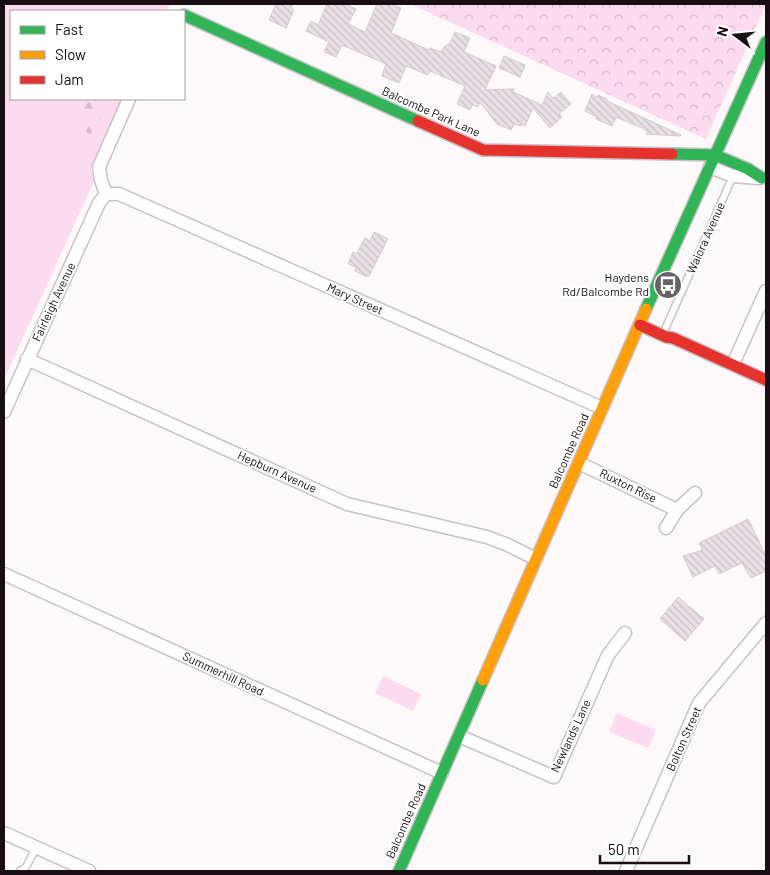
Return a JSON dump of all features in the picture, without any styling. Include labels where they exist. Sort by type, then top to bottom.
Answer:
[{"type":"main road","name":"Balcombe Park Lane","points":[[185,15],[483,150],[712,162]]},
{"type":"main road","name":"Balcombe Road","points":[[399,871],[602,408],[766,42]]},
{"type":"main road","points":[[712,162],[748,169],[764,179]]},
{"type":"main road","points":[[642,321],[666,327],[673,338]]},
{"type":"main road","points":[[642,321],[666,336],[766,380]]},
{"type":"street","points":[[106,194],[100,180],[99,167],[129,100]]},
{"type":"street","points":[[712,162],[733,176],[764,179]]},
{"type":"street","name":"Fairleigh Avenue","points":[[4,412],[27,359],[100,203],[106,194]]},
{"type":"street","name":"Mary Street","points":[[106,194],[120,194],[602,408]]},
{"type":"street","points":[[733,364],[766,291]]},
{"type":"street","name":"Hepburn Avenue","points":[[27,359],[347,504],[487,537],[536,559]]},
{"type":"street","name":"Ruxton Rise","points":[[579,462],[676,510]]},
{"type":"street","points":[[666,528],[676,510],[696,493]]},
{"type":"street","name":"Summerhill Road","points":[[4,574],[442,773]]},
{"type":"street","name":"Bolton Street","points":[[626,871],[699,703],[766,622]]},
{"type":"street","name":"Newlands Lane","points":[[459,736],[554,777],[608,656],[625,633]]},
{"type":"street","points":[[4,833],[88,871]]},
{"type":"lane","name":"Waiora Avenue","points":[[666,327],[733,176]]},
{"type":"lane","points":[[20,871],[26,867],[36,848]]},
{"type":"green space","points":[[4,4],[170,4],[167,10],[10,10],[10,100],[124,100],[91,169],[94,181],[4,380]]},
{"type":"green space","points":[[410,4],[766,4],[706,139]]},
{"type":"green space","points":[[83,100],[110,100],[90,136],[82,125]]},
{"type":"green space","points":[[383,676],[421,694],[413,711],[375,693]]},
{"type":"green space","points":[[617,713],[656,730],[648,748],[609,732]]},
{"type":"building","points":[[276,4],[293,4],[291,8],[294,10],[286,28],[269,20]]},
{"type":"building","points":[[327,4],[345,4],[356,9],[348,24],[365,32],[377,4],[390,4],[401,8],[391,33],[429,50],[430,48],[441,52],[450,43],[455,32],[470,38],[464,52],[496,66],[485,90],[514,89],[513,92],[542,105],[548,92],[553,98],[561,92],[571,104],[559,114],[562,117],[550,128],[533,108],[525,126],[514,124],[511,130],[497,124],[480,102],[478,107],[472,105],[470,110],[457,104],[465,86],[430,71],[428,75],[406,66],[399,83],[382,76],[386,64],[342,45],[336,57],[324,52],[329,42],[306,31],[311,21],[318,25]]},
{"type":"building","points":[[504,56],[525,65],[520,77],[499,68]]},
{"type":"building","points":[[592,94],[607,99],[607,101],[681,135],[646,134],[647,131],[642,128],[616,117],[612,126],[596,119],[597,117],[585,111]]},
{"type":"building","points":[[374,232],[388,239],[369,276],[365,276],[355,271],[356,267],[348,264],[353,252],[357,253],[365,238],[370,241]]},
{"type":"building","points":[[748,519],[766,556],[766,571],[751,578],[742,563],[719,574],[715,566],[693,577],[683,556],[703,550],[699,543]]},
{"type":"building","points":[[678,597],[704,619],[685,641],[660,619]]},
{"type":"traffic: fast","points":[[185,15],[418,121]]},
{"type":"traffic: fast","points":[[646,309],[766,42]]},
{"type":"traffic: fast","points":[[672,154],[715,155],[748,169],[762,178]]},
{"type":"traffic: fast","points":[[399,871],[483,680]]},
{"type":"traffic: slow","points":[[483,680],[646,309]]},
{"type":"traffic: jam","points":[[418,121],[483,150],[672,154]]},
{"type":"traffic: jam","points":[[640,325],[766,380]]},
{"type":"place","name":"Haydens Rd/Balcombe Rd","points":[[668,285]]}]
